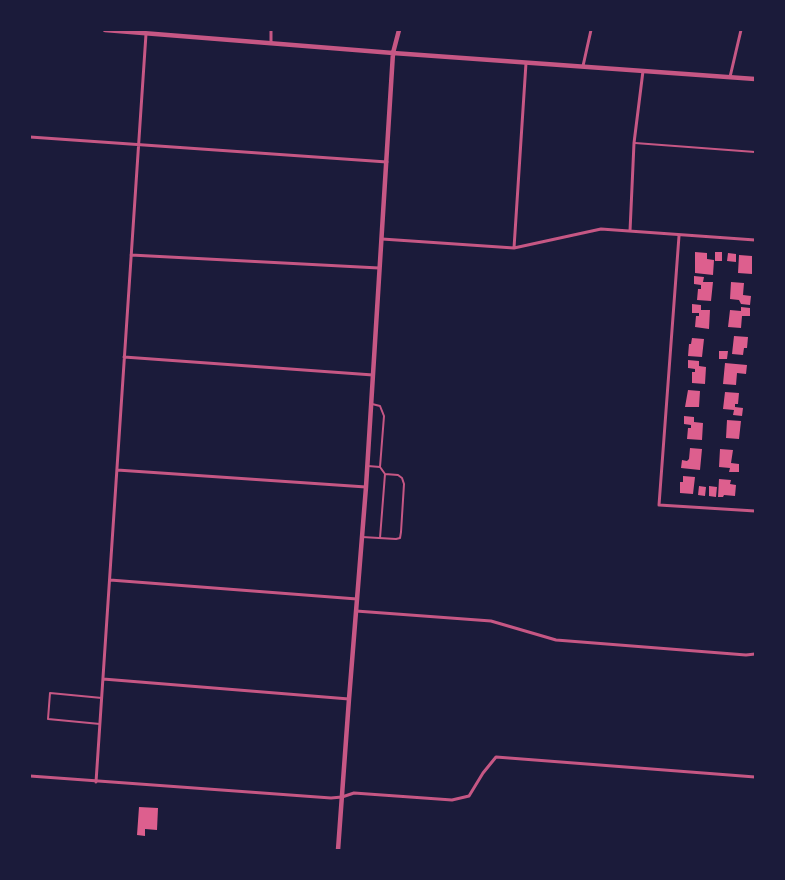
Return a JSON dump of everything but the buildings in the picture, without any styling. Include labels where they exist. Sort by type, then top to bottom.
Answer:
[{"type":"street","points":[[105,30],[755,79]]},
{"type":"street","points":[[270,43],[271,30]]},
{"type":"street","points":[[338,850],[368,466],[394,53],[399,30]]},
{"type":"street","points":[[583,66],[591,30]]},
{"type":"street","points":[[730,78],[741,30]]},
{"type":"street","points":[[96,782],[146,33]]},
{"type":"street","points":[[514,248],[526,62]]},
{"type":"street","points":[[630,232],[634,143],[643,70]]},
{"type":"street","points":[[30,137],[388,162]]},
{"type":"street","points":[[381,239],[514,248],[601,229],[755,240]]},
{"type":"street","points":[[679,236],[659,505],[755,511]]},
{"type":"street","points":[[131,255],[379,268]]},
{"type":"street","points":[[124,357],[374,375]]},
{"type":"street","points":[[117,470],[366,488]]},
{"type":"street","points":[[110,580],[358,599]]},
{"type":"street","points":[[356,611],[491,621],[556,640],[746,655],[755,654]]},
{"type":"street","points":[[102,679],[349,699]]},
{"type":"street","points":[[30,776],[331,798],[354,793],[452,800],[469,796],[482,773],[496,757],[755,776]]},
{"type":"lane","points":[[634,143],[755,152]]},
{"type":"lane","points":[[372,404],[380,406],[384,416],[380,467],[385,474],[380,538]]},
{"type":"lane","points":[[368,466],[380,467]]},
{"type":"lane","points":[[362,537],[400,538],[404,484],[402,478],[398,475],[385,474]]},
{"type":"lane","points":[[100,724],[48,719],[50,693],[102,698]]}]
